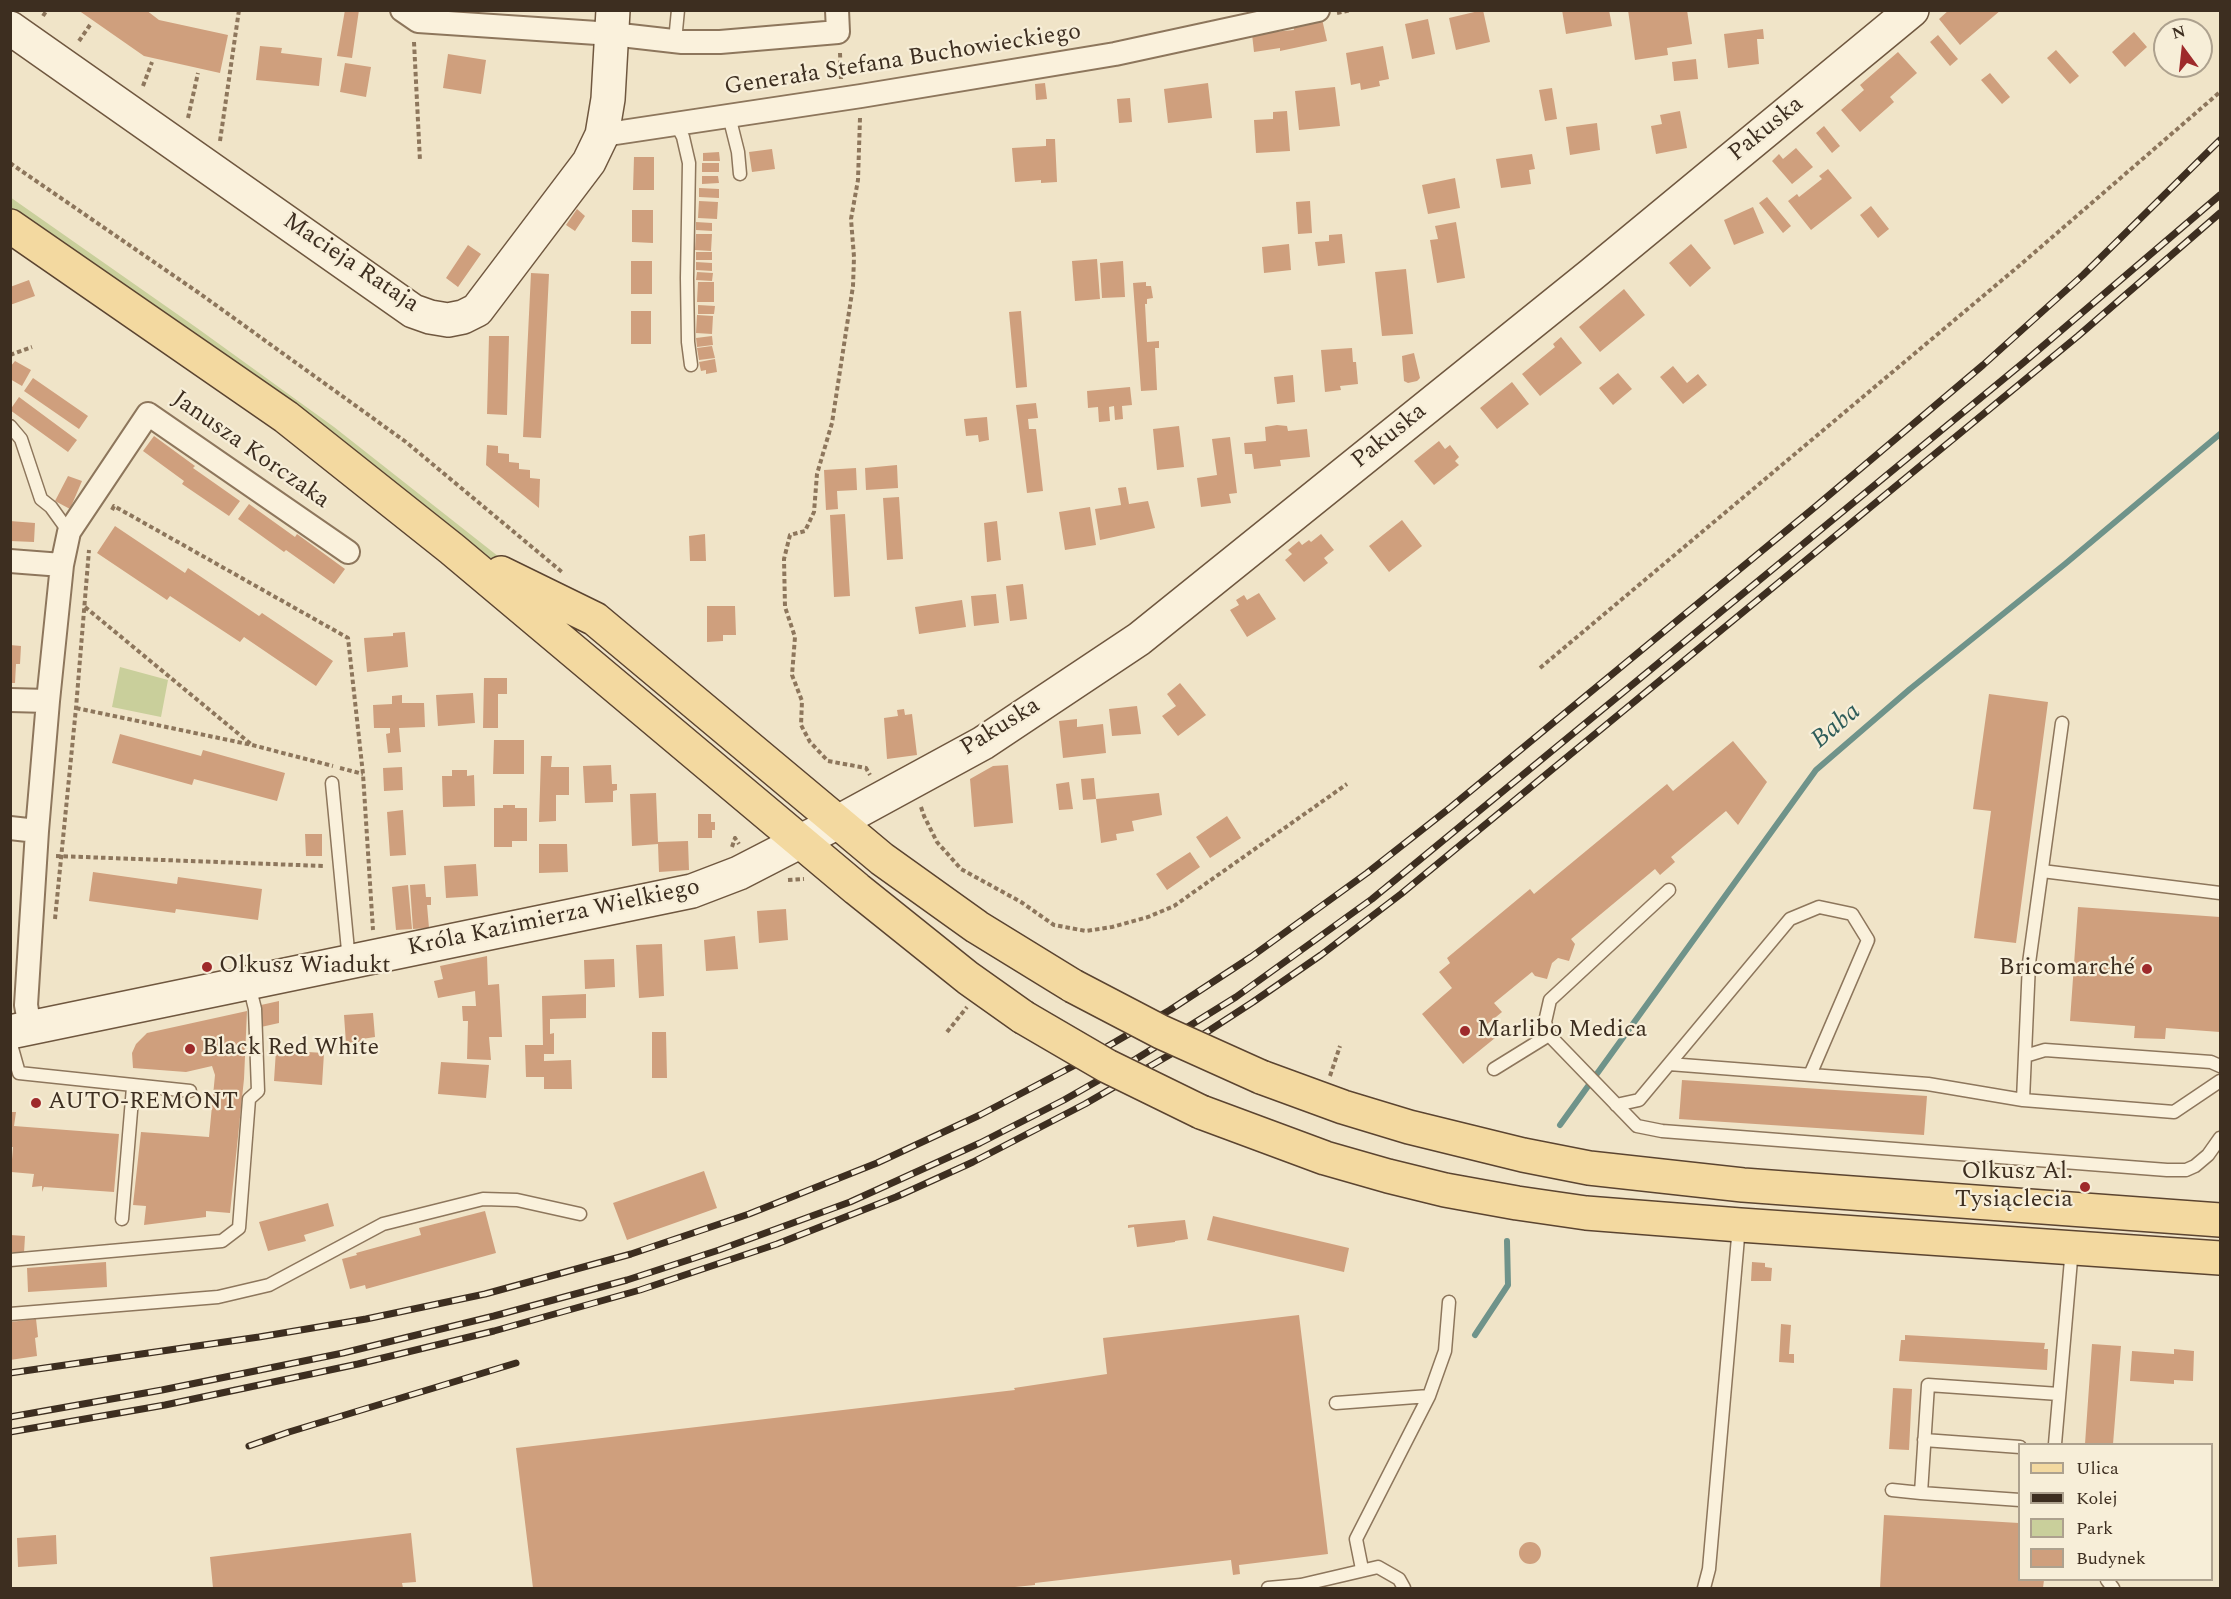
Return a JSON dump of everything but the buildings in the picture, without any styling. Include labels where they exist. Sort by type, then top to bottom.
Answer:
[{"type":"main road","points":[[10,225],[286,417],[452,549],[857,889],[968,978],[1023,1017],[1107,1066],[1201,1112],[1324,1158],[1388,1176],[1445,1190],[1587,1213],[2220,1258]]},
{"type":"main road","points":[[452,549],[595,619],[882,859],[977,927],[1074,986],[1161,1032],[1261,1077],[1343,1107],[1409,1127],[1523,1155],[1589,1168],[1743,1185],[2220,1220]]},
{"type":"street","name":"Generała Stefana Buchowieckiego","points":[[602,135],[838,100],[1115,54],[1318,10]]},
{"type":"street","name":"Pakuska","points":[[838,822],[983,742],[1139,639],[1591,275],[1912,10]]},
{"type":"street","points":[[407,14],[418,21],[450,24],[612,22],[675,41],[720,42],[838,21]]},
{"type":"street","name":"Macieja Rataja","points":[[10,28],[413,311],[448,320],[463,317],[477,310],[589,162],[602,135],[608,99],[612,22]]},
{"type":"street","name":"Janusza Korczaka","points":[[17,1034],[26,1005],[35,855],[62,565],[69,532],[148,414],[348,552]]},
{"type":"street","points":[[10,561],[62,565]]},
{"type":"street","points":[[10,700],[48,701]]},
{"type":"street","name":"Króla Kazimierza Wielkiego","points":[[17,1034],[692,891],[740,873],[838,822]]},
{"type":"street","points":[[10,828],[37,831]]},
{"type":"lane","points":[[675,41],[678,10]]},
{"type":"lane","points":[[729,116],[738,152],[740,174]]},
{"type":"lane","points":[[676,124],[683,137],[689,163],[687,278],[688,342],[691,364]]},
{"type":"lane","points":[[10,426],[21,439],[41,499],[51,507],[69,532]]},
{"type":"lane","points":[[2023,1100],[2029,963],[2062,723]]},
{"type":"lane","points":[[332,783],[365,959]]},
{"type":"lane","points":[[2042,871],[2220,893]]},
{"type":"lane","points":[[1669,890],[1551,1000],[1545,1022],[1549,1035],[1637,1126],[1662,1131],[2167,1170],[2186,1170],[2195,1166],[2208,1155],[2220,1138]]},
{"type":"lane","points":[[1612,1101],[1639,1101],[1790,919],[1820,907],[1852,914],[1868,940],[1810,1075]]},
{"type":"lane","points":[[10,1260],[222,1241],[239,1228],[249,1099],[258,1091],[255,1009],[249,984]]},
{"type":"lane","points":[[17,1034],[19,1073],[133,1087],[190,1091]]},
{"type":"lane","points":[[1494,1069],[1549,1035]]},
{"type":"lane","points":[[2025,1056],[2045,1050],[2211,1062],[2220,1066]]},
{"type":"lane","points":[[1669,1064],[1928,1084],[2023,1100],[2174,1112],[2220,1081]]},
{"type":"lane","points":[[122,1219],[133,1087]]},
{"type":"lane","points":[[10,1314],[218,1297],[269,1285],[383,1224],[483,1199],[517,1200],[580,1214]]},
{"type":"lane","points":[[1704,1588],[1709,1569],[1740,1225]]},
{"type":"lane","points":[[2055,1443],[2072,1247]]},
{"type":"lane","points":[[1362,1569],[1356,1539],[1429,1396],[1445,1351],[1449,1302]]},
{"type":"lane","points":[[1921,1492],[1928,1385],[2059,1394]]},
{"type":"lane","points":[[1336,1403],[1429,1396]]},
{"type":"lane","points":[[1924,1440],[2018,1448]]},
{"type":"lane","points":[[1892,1490],[2018,1500]]},
{"type":"lane","points":[[1268,1588],[1305,1587],[1362,1569],[1378,1567],[1400,1579],[1404,1588]]},
{"type":"path","points":[[43,16],[47,10]]},
{"type":"path","points":[[220,141],[239,10]]},
{"type":"path","points":[[407,14],[420,161]]},
{"type":"path","points":[[838,21],[841,78],[838,100]]},
{"type":"path","points":[[79,41],[90,25]]},
{"type":"path","points":[[143,86],[152,62]]},
{"type":"path","points":[[188,118],[198,73]]},
{"type":"path","points":[[1540,668],[2011,273],[2220,92]]},
{"type":"path","points":[[861,96],[858,180],[851,219],[855,257],[832,423],[817,474],[814,512],[805,531],[790,535],[784,559],[785,607],[795,637],[792,675],[802,701],[801,725],[810,742],[828,761],[866,768],[872,778]]},
{"type":"path","points":[[10,163],[406,442],[567,576]]},
{"type":"path","points":[[10,355],[32,346]]},
{"type":"path","points":[[108,516],[114,507],[348,638],[363,774],[373,937],[377,941],[365,959]]},
{"type":"path","points":[[55,923],[89,544]]},
{"type":"path","points":[[85,607],[252,745]]},
{"type":"path","points":[[76,708],[252,745],[363,774]]},
{"type":"path","points":[[915,780],[924,816],[937,842],[961,869],[1021,902],[1054,925],[1086,931],[1112,927],[1148,917],[1174,906],[1347,784]]},
{"type":"path","points":[[35,855],[327,866]]},
{"type":"path","points":[[784,881],[808,880]]},
{"type":"path","points":[[947,1032],[969,1004]]},
{"type":"path","points":[[1328,1080],[1340,1046]]},
{"type":"green space","points":[[10,197],[334,427],[508,564],[488,557],[472,546],[11,212]]},
{"type":"green space","points":[[120,667],[168,680],[161,717],[112,707]]},
{"type":"waterway","name":"Baba","points":[[1560,1125],[1816,770],[1910,689],[2065,564],[2220,434]]},
{"type":"waterway","name":"Baba","points":[[1475,1335],[1508,1285],[1507,1241]]},
{"type":"railway","points":[[10,1373],[366,1319],[485,1294],[631,1254],[749,1214],[877,1163],[980,1115],[1079,1063],[1170,1010],[1251,957],[1367,873],[1451,807],[1815,507],[1983,365],[2083,275],[2220,140]]},
{"type":"railway","points":[[10,1417],[162,1390],[343,1353],[627,1280],[719,1250],[850,1202],[980,1143],[1064,1100],[1136,1059],[1236,997],[1372,899],[2023,363],[2220,195]]},
{"type":"railway","points":[[10,1432],[165,1405],[358,1364],[494,1331],[640,1290],[777,1244],[896,1197],[973,1162],[1085,1104],[1190,1043],[1253,1002],[1321,955],[1401,894],[2078,336],[2220,213]]},
{"type":"railway","points":[[249,1446],[516,1363]]},
{"type":"place","name":"Olkusz Wiadukt","points":[[207,967]]},
{"type":"place","name":"Bricomarché","points":[[2147,969]]},
{"type":"place","name":"Marlibo Medica","points":[[1465,1031]]},
{"type":"place","name":"Black Red White","points":[[190,1049]]},
{"type":"place","name":"AUTO-REMONT","points":[[36,1103]]},
{"type":"place","name":"Olkusz Al. Tysiąclecia","points":[[2085,1187]]}]
